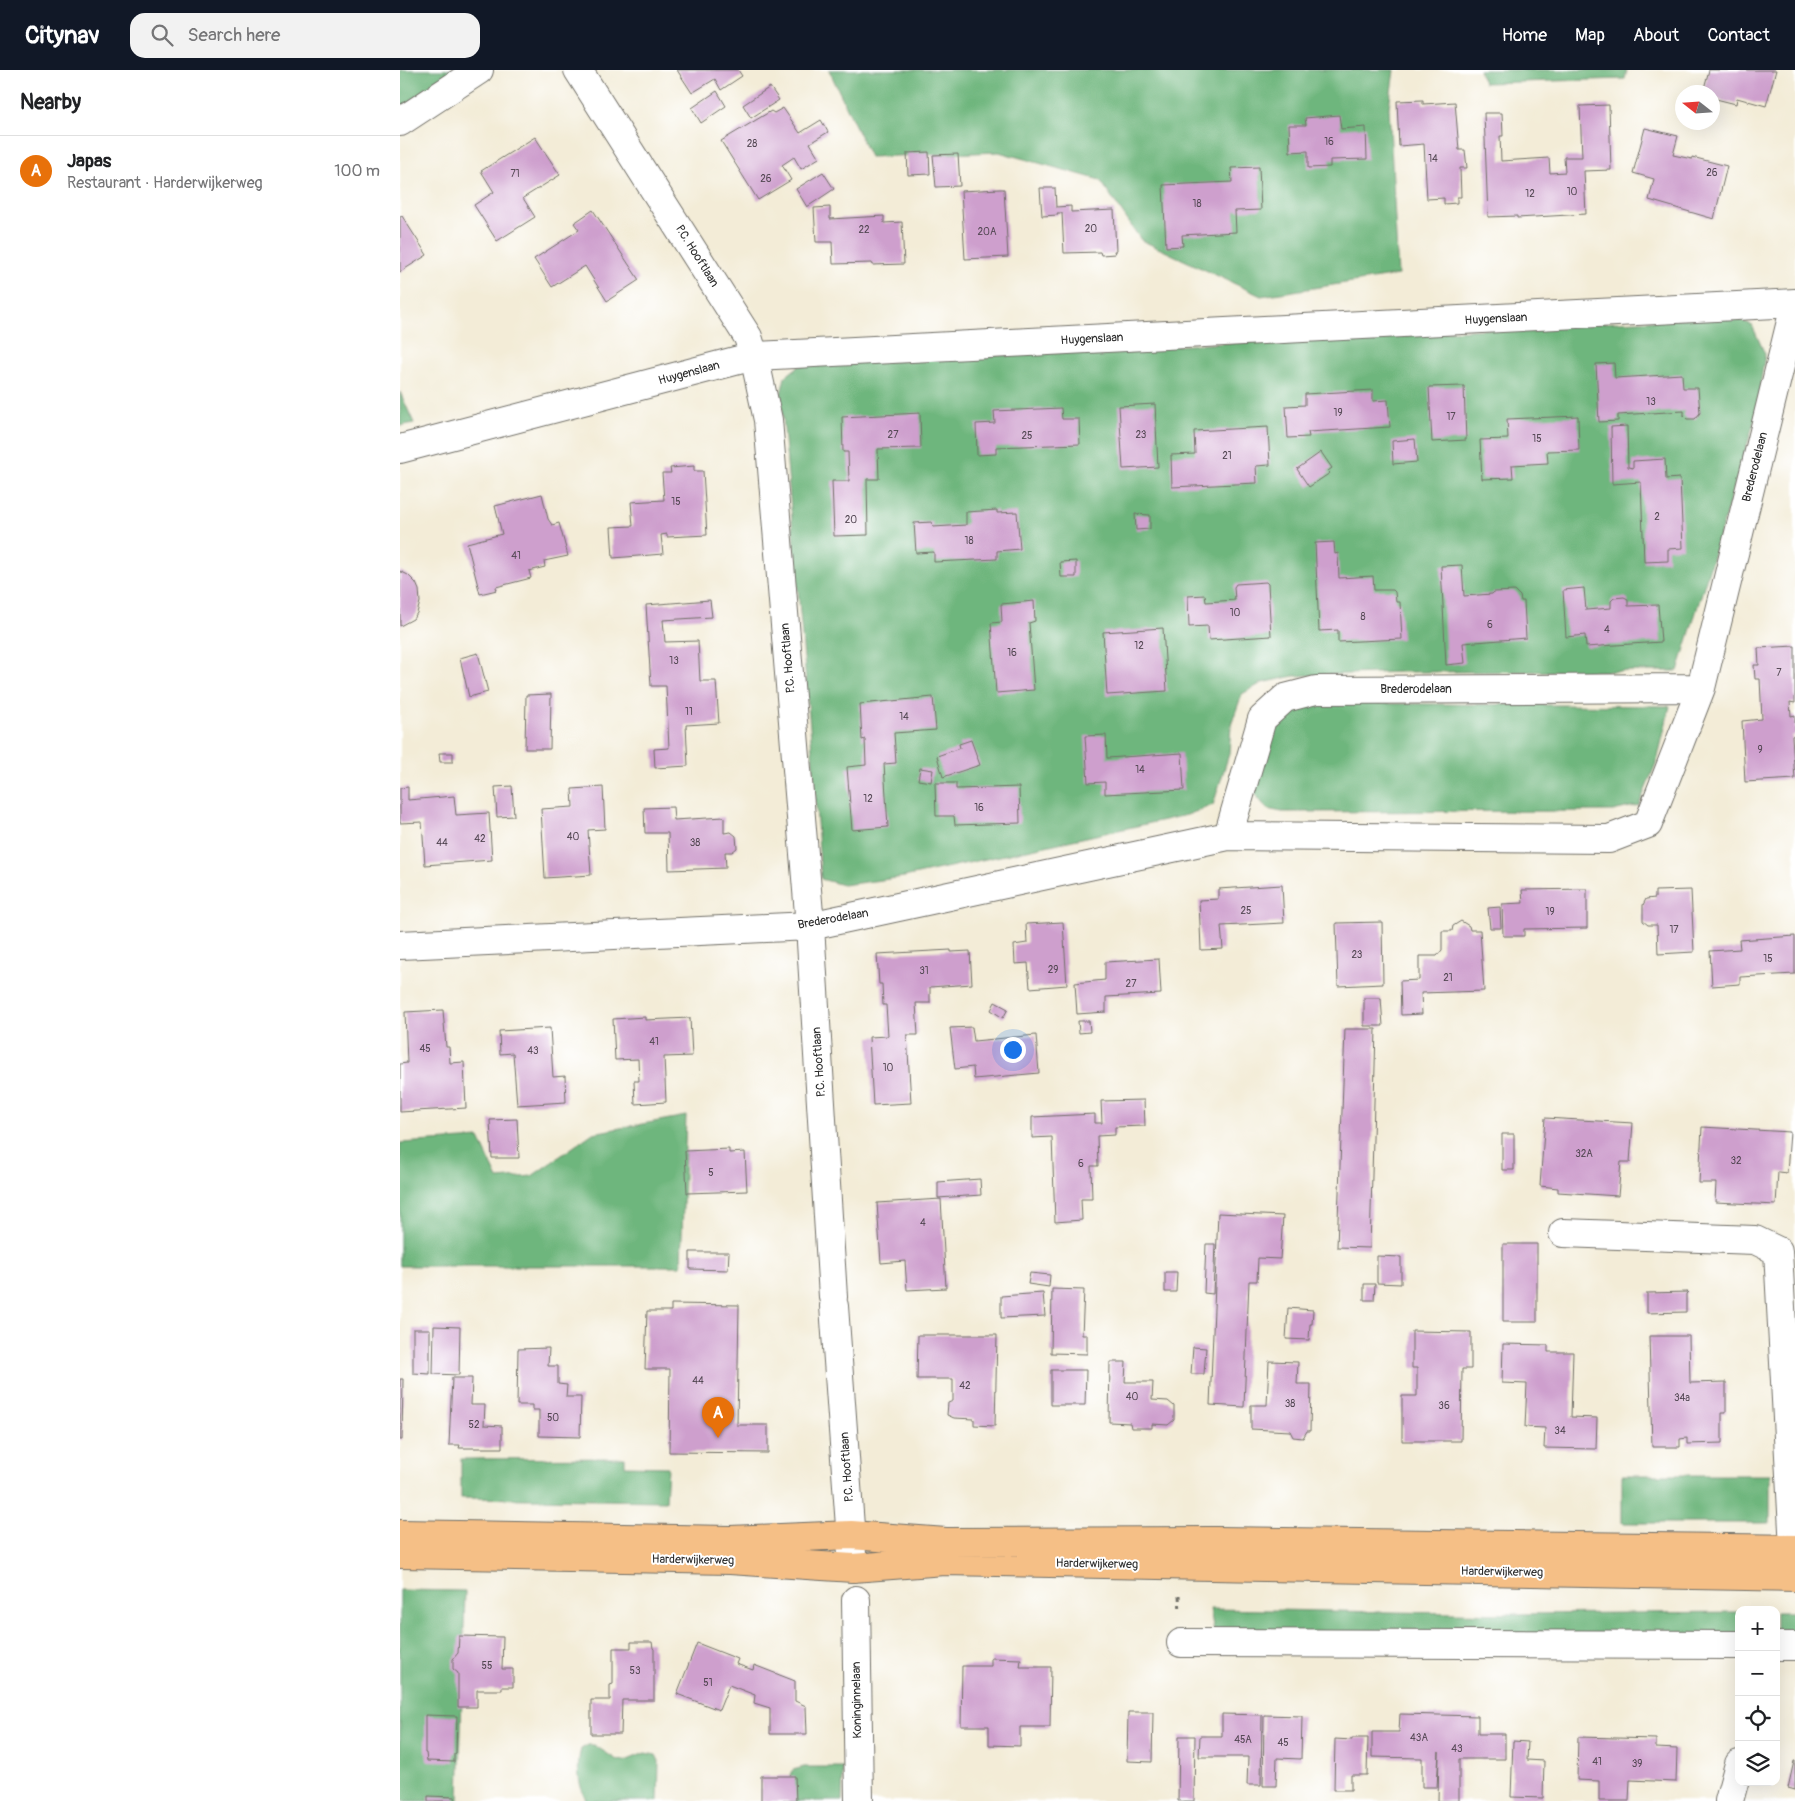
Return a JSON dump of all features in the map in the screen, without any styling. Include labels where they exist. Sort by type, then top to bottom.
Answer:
[{"type":"main road","name":"Harderwijkerweg","points":[[400,1534],[730,1540],[851,1535],[946,1542],[1215,1541],[1795,1549]]},
{"type":"main road","name":"Harderwijkerweg","points":[[400,1554],[730,1560],[853,1568],[944,1561],[1795,1577]]},
{"type":"street","points":[[400,122],[479,70]]},
{"type":"street","name":"P.C. Hooftlaan","points":[[578,70],[748,336],[768,420],[810,926],[853,1568]]},
{"type":"street","name":"Huygenslaan","points":[[400,449],[754,356],[1795,304]]},
{"type":"street","name":"Brederodelaan","points":[[400,945],[810,926],[1228,836],[1609,839],[1648,824],[1701,688],[1795,304]]},
{"type":"street","name":"Brederodelaan","points":[[1228,836],[1262,718],[1285,698],[1316,690],[1701,688]]},
{"type":"street","name":"Harderwijkerweg","points":[[1563,1233],[1755,1240],[1778,1251],[1795,1549]]},
{"type":"street","name":"Koninginnelaan","points":[[856,1600],[859,1801]]},
{"type":"street","points":[[1181,1643],[1735,1646]]},
{"type":"street","points":[[1780,1646],[1795,1646]]},
{"type":"street","points":[[1729,1801],[1735,1779]]},
{"type":"green space","points":[[400,70],[458,70],[400,109]]},
{"type":"green space","points":[[829,70],[1394,70],[1389,107],[1398,275],[1261,296],[1141,240],[1100,180],[999,152],[870,157]]},
{"type":"green space","points":[[1479,70],[1627,70],[1625,79],[1484,83]]},
{"type":"green space","points":[[1731,316],[1752,325],[1765,354],[1755,419],[1678,671],[1402,672],[1294,676],[1262,683],[1242,694],[1231,725],[1229,754],[1213,805],[1187,815],[904,877],[843,885],[821,879],[812,750],[781,394],[785,377],[799,366]]},
{"type":"green space","points":[[400,392],[414,423],[400,426]]},
{"type":"green space","points":[[1307,703],[1670,706],[1657,761],[1639,805],[1613,811],[1282,812],[1267,809],[1253,791],[1278,713]]},
{"type":"green space","points":[[686,1116],[681,1266],[400,1266],[400,1143],[479,1138],[498,1179],[532,1176],[593,1133]]},
{"type":"green space","points":[[625,1458],[625,1466],[668,1467],[666,1501],[461,1498],[461,1459]]},
{"type":"green space","points":[[1622,1475],[1770,1475],[1770,1523],[1622,1523]]},
{"type":"green space","points":[[400,1590],[465,1591],[459,1801],[400,1801]]},
{"type":"green space","points":[[1210,1609],[1515,1614],[1735,1612],[1735,1639],[1214,1632]]},
{"type":"green space","points":[[1780,1612],[1795,1612],[1795,1639],[1780,1639]]},
{"type":"green space","points":[[588,1745],[594,1745],[617,1760],[625,1761],[645,1753],[656,1755],[659,1761],[658,1801],[587,1801],[580,1782],[578,1769],[581,1749]]},
{"type":"green space","points":[[804,1767],[843,1767],[842,1801],[789,1801],[790,1775],[793,1770]]},
{"type":"building","points":[[677,70],[738,70],[742,76],[721,90],[715,79],[692,93]]},
{"type":"building","points":[[1709,70],[1776,70],[1766,106],[1737,98],[1736,104],[1720,100],[1720,85],[1705,85]]},
{"type":"building","points":[[770,87],[779,100],[751,118],[743,105]]},
{"type":"building","points":[[717,91],[726,106],[701,123],[692,108]]},
{"type":"building","points":[[1423,100],[1423,104],[1455,102],[1459,150],[1465,150],[1467,168],[1460,168],[1461,197],[1457,197],[1457,203],[1444,204],[1444,198],[1427,199],[1424,144],[1399,146],[1397,101]]},
{"type":"building","points":[[1609,105],[1611,170],[1584,171],[1586,214],[1517,218],[1517,216],[1488,217],[1484,113],[1502,113],[1503,136],[1500,136],[1501,161],[1549,158],[1550,173],[1565,172],[1564,157],[1582,157],[1580,106]]},
{"type":"building","points":[[783,108],[800,133],[821,120],[828,132],[810,143],[819,158],[801,169],[794,157],[782,165],[791,180],[758,200],[721,141],[771,111],[774,113]]},
{"type":"building","points":[[1339,115],[1341,129],[1366,127],[1367,159],[1330,160],[1330,167],[1308,168],[1308,151],[1290,152],[1289,125],[1306,125],[1305,118]]},
{"type":"building","points":[[1645,128],[1678,136],[1673,155],[1692,159],[1692,157],[1727,166],[1714,219],[1649,200],[1654,179],[1633,173]]},
{"type":"building","points":[[535,137],[560,175],[523,198],[535,217],[497,241],[474,205],[494,192],[481,171]]},
{"type":"building","points":[[929,152],[930,174],[908,175],[907,153]]},
{"type":"building","points":[[958,154],[960,186],[936,187],[933,155]]},
{"type":"building","points":[[1259,167],[1261,210],[1235,211],[1236,232],[1182,235],[1183,246],[1166,247],[1163,185],[1232,182],[1231,168]]},
{"type":"building","points":[[823,172],[834,189],[807,207],[796,189]]},
{"type":"building","points":[[1040,188],[1055,188],[1056,207],[1071,206],[1071,212],[1114,210],[1115,254],[1101,255],[1100,252],[1064,253],[1062,213],[1042,216]]},
{"type":"building","points":[[1004,189],[1008,257],[965,259],[961,191]]},
{"type":"building","points":[[830,207],[830,219],[884,216],[884,223],[902,222],[904,264],[833,264],[832,242],[816,242],[814,208]]},
{"type":"building","points":[[593,210],[639,280],[607,301],[585,266],[552,287],[534,259],[579,230],[574,223]]},
{"type":"building","points":[[402,216],[427,255],[400,272],[400,217]]},
{"type":"building","points":[[1614,363],[1615,378],[1682,374],[1683,388],[1698,388],[1700,413],[1695,419],[1687,419],[1684,416],[1684,411],[1618,415],[1618,421],[1599,422],[1596,364]]},
{"type":"building","points":[[1464,386],[1466,440],[1432,442],[1429,387]]},
{"type":"building","points":[[1373,390],[1373,401],[1388,400],[1390,427],[1308,432],[1309,437],[1288,438],[1286,406],[1305,405],[1305,394]]},
{"type":"building","points":[[1155,404],[1158,467],[1123,469],[1119,406]]},
{"type":"building","points":[[1061,408],[1062,419],[1079,419],[1080,444],[996,447],[996,454],[977,455],[976,424],[995,423],[994,411]]},
{"type":"building","points":[[920,413],[921,448],[878,449],[879,479],[867,479],[868,535],[834,536],[832,481],[849,481],[848,452],[843,452],[842,417]]},
{"type":"building","points":[[1578,416],[1579,450],[1547,451],[1548,463],[1512,465],[1513,478],[1482,479],[1480,440],[1508,439],[1507,419]]},
{"type":"building","points":[[1627,426],[1628,467],[1633,468],[1633,461],[1665,459],[1666,479],[1680,478],[1683,548],[1668,549],[1668,561],[1644,562],[1641,482],[1612,484],[1611,427]]},
{"type":"building","points":[[1268,427],[1270,465],[1256,466],[1257,483],[1172,487],[1171,455],[1195,454],[1194,431]]},
{"type":"building","points":[[1415,439],[1417,462],[1393,464],[1392,441]]},
{"type":"building","points":[[1321,452],[1332,468],[1328,471],[1330,473],[1309,487],[1297,469]]},
{"type":"building","points":[[694,466],[694,471],[703,471],[707,535],[667,537],[667,534],[661,535],[663,554],[613,558],[611,527],[633,526],[631,502],[664,500],[662,473],[671,473],[670,468]]},
{"type":"building","points":[[542,494],[548,519],[552,525],[559,523],[568,556],[544,561],[545,567],[529,571],[531,578],[496,587],[497,590],[480,594],[467,543],[502,534],[495,506]]},
{"type":"building","points":[[997,510],[997,513],[1017,512],[1020,549],[997,551],[997,559],[934,562],[934,552],[916,553],[914,523],[932,522],[933,527],[966,525],[966,512]]},
{"type":"building","points":[[1135,514],[1150,515],[1150,529],[1136,530]]},
{"type":"building","points":[[1334,542],[1335,554],[1338,553],[1339,578],[1373,576],[1374,590],[1393,590],[1395,592],[1396,602],[1400,602],[1402,639],[1338,642],[1338,630],[1319,631],[1315,543]]},
{"type":"building","points":[[1076,561],[1076,577],[1061,577],[1060,562]]},
{"type":"building","points":[[1462,565],[1464,596],[1515,591],[1520,596],[1521,601],[1524,601],[1526,638],[1463,643],[1465,663],[1446,665],[1441,566]]},
{"type":"building","points":[[400,571],[408,575],[416,583],[420,602],[413,619],[400,626]]},
{"type":"building","points":[[1266,582],[1268,584],[1271,636],[1209,640],[1208,626],[1189,627],[1188,596],[1205,595],[1206,602],[1235,600],[1234,587],[1236,584]]},
{"type":"building","points":[[1584,588],[1586,610],[1611,608],[1611,601],[1614,598],[1624,597],[1628,599],[1628,606],[1658,605],[1661,642],[1586,647],[1585,635],[1566,637],[1563,590]]},
{"type":"building","points":[[710,600],[712,617],[663,620],[665,642],[698,641],[700,681],[716,681],[719,723],[686,725],[688,766],[655,768],[654,749],[669,748],[666,686],[651,686],[646,605]]},
{"type":"building","points":[[1034,601],[1035,621],[1029,623],[1034,690],[996,693],[991,623],[1002,622],[1001,604]]},
{"type":"building","points":[[1163,628],[1167,691],[1107,695],[1103,632]]},
{"type":"building","points":[[1795,646],[1795,703],[1790,702],[1791,716],[1795,715],[1795,735],[1792,736],[1795,779],[1745,782],[1742,721],[1762,719],[1760,679],[1755,679],[1754,665],[1759,665],[1758,648]]},
{"type":"building","points":[[478,653],[488,692],[469,697],[460,658]]},
{"type":"building","points":[[551,694],[550,749],[525,749],[526,695]]},
{"type":"building","points":[[933,697],[936,730],[894,733],[896,763],[884,764],[888,827],[852,830],[847,767],[866,765],[865,739],[862,740],[860,704]]},
{"type":"building","points":[[1106,735],[1107,758],[1182,753],[1184,790],[1105,794],[1105,782],[1088,783],[1085,736]]},
{"type":"building","points":[[971,740],[980,765],[943,777],[937,756],[960,748],[959,744]]},
{"type":"building","points":[[439,753],[453,753],[453,762],[440,762]]},
{"type":"building","points":[[920,768],[933,770],[931,782],[918,780]]},
{"type":"building","points":[[935,783],[956,783],[956,789],[1019,787],[1020,823],[955,825],[954,816],[936,816]]},
{"type":"building","points":[[512,786],[514,816],[497,817],[495,787]]},
{"type":"building","points":[[408,787],[408,800],[454,796],[456,815],[489,813],[492,860],[425,865],[422,822],[400,823],[400,788]]},
{"type":"building","points":[[603,787],[605,829],[588,830],[591,875],[545,878],[541,809],[573,807],[572,789]]},
{"type":"building","points":[[673,807],[674,820],[724,817],[724,833],[731,832],[736,836],[737,848],[732,852],[725,852],[726,868],[669,870],[668,833],[645,833],[644,808]]},
{"type":"building","points":[[1282,885],[1284,923],[1221,926],[1223,949],[1201,950],[1199,900],[1218,899],[1218,889]]},
{"type":"building","points":[[1587,889],[1587,928],[1524,929],[1524,936],[1503,936],[1502,904],[1523,903],[1522,890]]},
{"type":"building","points":[[1691,890],[1694,952],[1658,954],[1657,925],[1648,925],[1643,921],[1643,905],[1646,899],[1655,898],[1655,891]]},
{"type":"building","points":[[1500,907],[1501,928],[1490,928],[1488,908]]},
{"type":"building","points":[[1461,921],[1469,926],[1470,930],[1480,930],[1484,991],[1421,993],[1422,1014],[1401,1015],[1400,981],[1419,980],[1419,956],[1437,956],[1442,950],[1442,931],[1452,931],[1453,926]]},
{"type":"building","points":[[1063,922],[1067,985],[1030,988],[1028,963],[1015,964],[1014,945],[1027,943],[1026,924]]},
{"type":"building","points":[[1382,922],[1383,984],[1338,986],[1336,923]]},
{"type":"building","points":[[1795,936],[1795,974],[1740,977],[1740,984],[1712,986],[1710,951],[1740,949],[1739,940]]},
{"type":"building","points":[[951,950],[951,952],[970,951],[972,984],[930,987],[930,1003],[916,1003],[918,1035],[907,1035],[911,1103],[873,1105],[869,1037],[888,1036],[886,1005],[883,1005],[882,984],[879,984],[877,954]]},
{"type":"building","points":[[1159,959],[1161,994],[1106,997],[1106,1012],[1077,1014],[1075,983],[1105,980],[1105,962]]},
{"type":"building","points":[[1364,998],[1381,998],[1383,1026],[1364,1026]]},
{"type":"building","points":[[995,1002],[1008,1009],[1003,1018],[991,1010]]},
{"type":"building","points":[[443,1010],[446,1047],[449,1047],[450,1063],[464,1062],[466,1108],[400,1112],[400,1064],[407,1063],[405,1012]]},
{"type":"building","points":[[645,1017],[645,1020],[690,1018],[692,1056],[664,1057],[666,1102],[635,1104],[634,1081],[639,1081],[638,1059],[615,1060],[613,1019]]},
{"type":"building","points":[[1078,1021],[1089,1021],[1090,1032],[1079,1033]]},
{"type":"building","points":[[972,1027],[974,1041],[1036,1035],[1039,1073],[974,1079],[973,1067],[955,1069],[950,1028]]},
{"type":"building","points":[[550,1028],[553,1077],[565,1076],[566,1102],[517,1105],[513,1053],[500,1054],[499,1031]]},
{"type":"building","points":[[1345,1029],[1376,1029],[1370,1248],[1337,1247]]},
{"type":"building","points":[[1144,1100],[1145,1126],[1115,1127],[1115,1135],[1097,1136],[1098,1166],[1091,1166],[1092,1199],[1081,1199],[1082,1220],[1055,1222],[1052,1137],[1032,1138],[1032,1117],[1095,1114],[1095,1123],[1102,1123],[1101,1101]]},
{"type":"building","points":[[1545,1118],[1633,1123],[1630,1162],[1621,1162],[1618,1196],[1558,1192],[1558,1188],[1540,1186]]},
{"type":"building","points":[[517,1119],[519,1158],[492,1158],[490,1120]]},
{"type":"building","points":[[1702,1127],[1790,1132],[1787,1173],[1778,1172],[1776,1205],[1715,1202],[1716,1183],[1699,1183]]},
{"type":"building","points":[[1502,1134],[1514,1134],[1514,1170],[1502,1170]]},
{"type":"building","points":[[729,1149],[729,1153],[745,1152],[747,1191],[687,1193],[685,1151]]},
{"type":"building","points":[[980,1179],[981,1195],[938,1198],[938,1182]]},
{"type":"building","points":[[941,1199],[946,1288],[907,1290],[905,1261],[881,1263],[877,1203]]},
{"type":"building","points":[[1218,1213],[1283,1216],[1280,1259],[1258,1258],[1257,1281],[1249,1281],[1244,1407],[1210,1405]]},
{"type":"building","points":[[1206,1244],[1215,1244],[1213,1294],[1204,1293]]},
{"type":"building","points":[[1503,1244],[1537,1244],[1537,1322],[1503,1322]]},
{"type":"building","points":[[690,1252],[729,1252],[728,1270],[690,1269]]},
{"type":"building","points":[[1377,1256],[1401,1257],[1401,1284],[1377,1283]]},
{"type":"building","points":[[1165,1272],[1177,1272],[1176,1292],[1165,1292]]},
{"type":"building","points":[[1030,1273],[1050,1275],[1049,1287],[1028,1284]]},
{"type":"building","points":[[1364,1284],[1375,1284],[1374,1300],[1364,1300]]},
{"type":"building","points":[[1052,1289],[1084,1290],[1082,1335],[1087,1335],[1087,1354],[1051,1353]]},
{"type":"building","points":[[1688,1292],[1686,1294],[1686,1312],[1647,1313],[1647,1293]]},
{"type":"building","points":[[1043,1293],[1045,1316],[1001,1318],[1001,1296]]},
{"type":"building","points":[[671,1304],[739,1305],[737,1425],[768,1425],[768,1453],[669,1452],[670,1369],[645,1369],[647,1311],[671,1311]]},
{"type":"building","points":[[1288,1308],[1313,1310],[1309,1340],[1286,1339]]},
{"type":"building","points":[[434,1326],[460,1327],[459,1375],[433,1374]]},
{"type":"building","points":[[413,1329],[430,1329],[430,1374],[413,1373]]},
{"type":"building","points":[[1412,1331],[1471,1332],[1471,1369],[1462,1369],[1461,1441],[1402,1441],[1402,1396],[1417,1396],[1417,1368],[1412,1368]]},
{"type":"building","points":[[918,1335],[997,1335],[995,1426],[974,1425],[974,1419],[954,1418],[947,1415],[948,1403],[953,1401],[953,1379],[917,1379]]},
{"type":"building","points":[[1649,1336],[1689,1336],[1690,1383],[1726,1382],[1726,1413],[1722,1413],[1722,1443],[1687,1444],[1687,1438],[1680,1439],[1680,1447],[1652,1447]]},
{"type":"building","points":[[1503,1344],[1548,1345],[1548,1352],[1573,1352],[1571,1417],[1597,1418],[1596,1449],[1544,1448],[1545,1428],[1525,1427],[1527,1384],[1502,1383]]},
{"type":"building","points":[[1193,1347],[1206,1348],[1204,1374],[1191,1374]]},
{"type":"building","points":[[549,1348],[548,1366],[558,1366],[558,1384],[567,1385],[566,1397],[581,1397],[580,1437],[539,1436],[539,1410],[532,1410],[532,1405],[517,1405],[518,1349]]},
{"type":"building","points":[[1269,1361],[1298,1362],[1297,1384],[1311,1384],[1310,1431],[1307,1431],[1303,1438],[1293,1437],[1290,1431],[1251,1429],[1251,1405],[1267,1405]]},
{"type":"building","points":[[1110,1362],[1126,1362],[1125,1382],[1153,1382],[1152,1400],[1168,1401],[1174,1406],[1174,1420],[1168,1425],[1152,1424],[1152,1428],[1131,1428],[1130,1423],[1109,1422]]},
{"type":"building","points":[[1051,1370],[1086,1370],[1085,1405],[1051,1405]]},
{"type":"building","points":[[452,1378],[472,1378],[471,1405],[485,1405],[484,1425],[502,1426],[502,1448],[459,1448],[460,1445],[449,1445]]},
{"type":"building","points":[[400,1379],[403,1379],[402,1440],[400,1440]]},
{"type":"building","points":[[459,1636],[503,1637],[502,1669],[513,1669],[513,1687],[502,1687],[502,1690],[477,1690],[477,1707],[458,1707],[458,1673],[453,1669],[453,1659],[458,1653]]},
{"type":"building","points":[[631,1642],[652,1642],[654,1649],[654,1700],[622,1700],[621,1734],[591,1734],[591,1700],[610,1700],[610,1685],[613,1684],[613,1648],[631,1648]]},
{"type":"building","points":[[697,1643],[738,1659],[736,1664],[753,1670],[754,1665],[795,1681],[795,1701],[806,1706],[807,1734],[770,1734],[770,1708],[754,1703],[755,1695],[729,1685],[719,1710],[677,1694]]},
{"type":"building","points":[[991,1658],[1021,1659],[1020,1667],[1051,1667],[1050,1727],[1020,1727],[1020,1746],[989,1745],[989,1726],[961,1726],[962,1666],[991,1666]]},
{"type":"building","points":[[1128,1712],[1153,1712],[1152,1762],[1127,1761]]},
{"type":"building","points":[[1222,1714],[1262,1715],[1261,1785],[1247,1785],[1248,1757],[1199,1757],[1200,1736],[1222,1736]]},
{"type":"building","points":[[1400,1714],[1478,1716],[1478,1734],[1505,1734],[1505,1759],[1459,1759],[1459,1801],[1438,1801],[1439,1752],[1437,1787],[1422,1787],[1422,1758],[1372,1757],[1372,1732],[1399,1732]]},
{"type":"building","points":[[425,1715],[457,1716],[454,1762],[427,1761],[425,1753]]},
{"type":"building","points":[[1264,1715],[1302,1716],[1301,1759],[1277,1758],[1276,1786],[1263,1786]]},
{"type":"building","points":[[1179,1736],[1195,1736],[1194,1801],[1178,1801]]},
{"type":"building","points":[[1578,1737],[1656,1739],[1656,1748],[1677,1749],[1676,1782],[1630,1780],[1629,1801],[1599,1801],[1599,1781],[1577,1780]]},
{"type":"building","points":[[1352,1738],[1368,1738],[1367,1775],[1351,1775],[1351,1790],[1334,1790],[1335,1739],[1352,1740]]},
{"type":"building","points":[[1513,1741],[1528,1742],[1527,1760],[1544,1761],[1543,1798],[1511,1797]]},
{"type":"building","points":[[1795,1761],[1795,1790],[1788,1788]]},
{"type":"building","points":[[761,1776],[795,1776],[796,1801],[761,1801]]},
{"type":"building","points":[[428,1796],[455,1797],[455,1801],[428,1801]]},
{"type":"place","name":"Japas","points":[[718,1438]]}]
